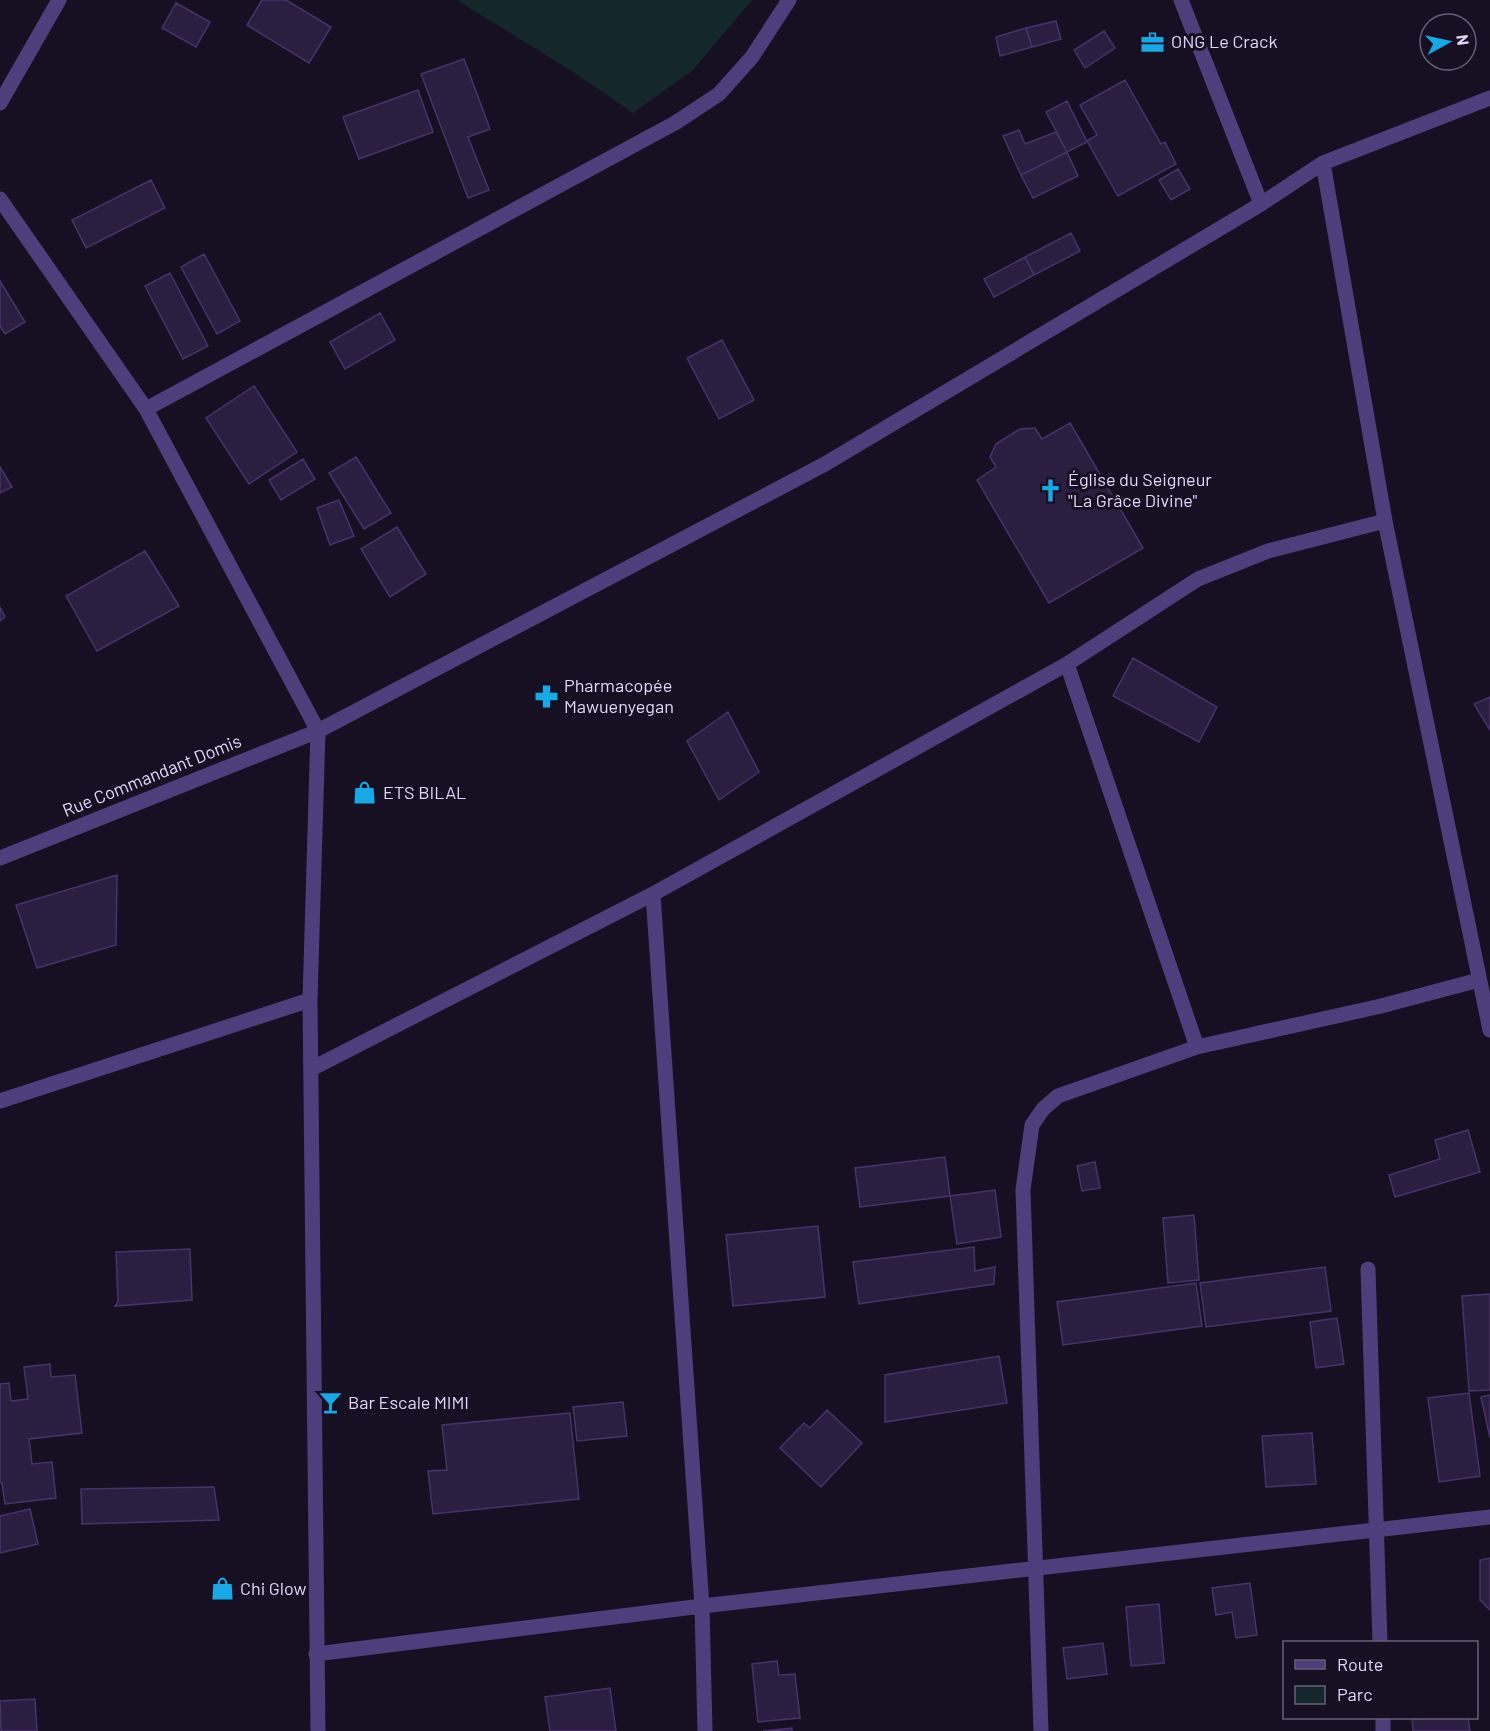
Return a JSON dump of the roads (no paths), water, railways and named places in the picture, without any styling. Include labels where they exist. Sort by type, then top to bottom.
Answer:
[{"type":"street","points":[[0,103],[59,0]]},
{"type":"street","points":[[147,410],[675,123],[719,93],[752,57],[789,0]]},
{"type":"street","points":[[1181,0],[1261,204]]},
{"type":"street","name":"Rue Commandant Domis","points":[[0,858],[318,731],[825,464],[1261,204],[1323,163],[1490,98]]},
{"type":"street","points":[[1323,163],[1385,521],[1490,1030]]},
{"type":"street","points":[[0,199],[147,410],[318,731],[310,1000],[318,1731]]},
{"type":"street","points":[[310,1069],[653,894],[1067,664],[1198,579],[1268,551],[1385,521]]},
{"type":"street","points":[[1067,664],[1197,1047]]},
{"type":"street","points":[[653,894],[702,1606],[705,1731]]},
{"type":"street","points":[[1041,1731],[1023,1190],[1032,1125],[1043,1109],[1058,1096],[1197,1047],[1381,1006],[1479,980]]},
{"type":"street","points":[[0,1101],[310,1000]]},
{"type":"street","points":[[1368,1269],[1380,1641]]},
{"type":"street","points":[[316,1654],[702,1606],[1490,1517]]},
{"type":"place","name":"ONG Le Crack","points":[[1153,42]]},
{"type":"place","name":"Église du Seigneur \"La Grâce Divine\"","points":[[1050,490]]},
{"type":"place","name":"Pharmacopée Mawuenyegan","points":[[546,696]]},
{"type":"place","name":"ETS BILAL","points":[[365,793]]},
{"type":"place","name":"Bar Escale MIMI","points":[[330,1403]]},
{"type":"place","name":"Chi Glow","points":[[222,1589]]}]
